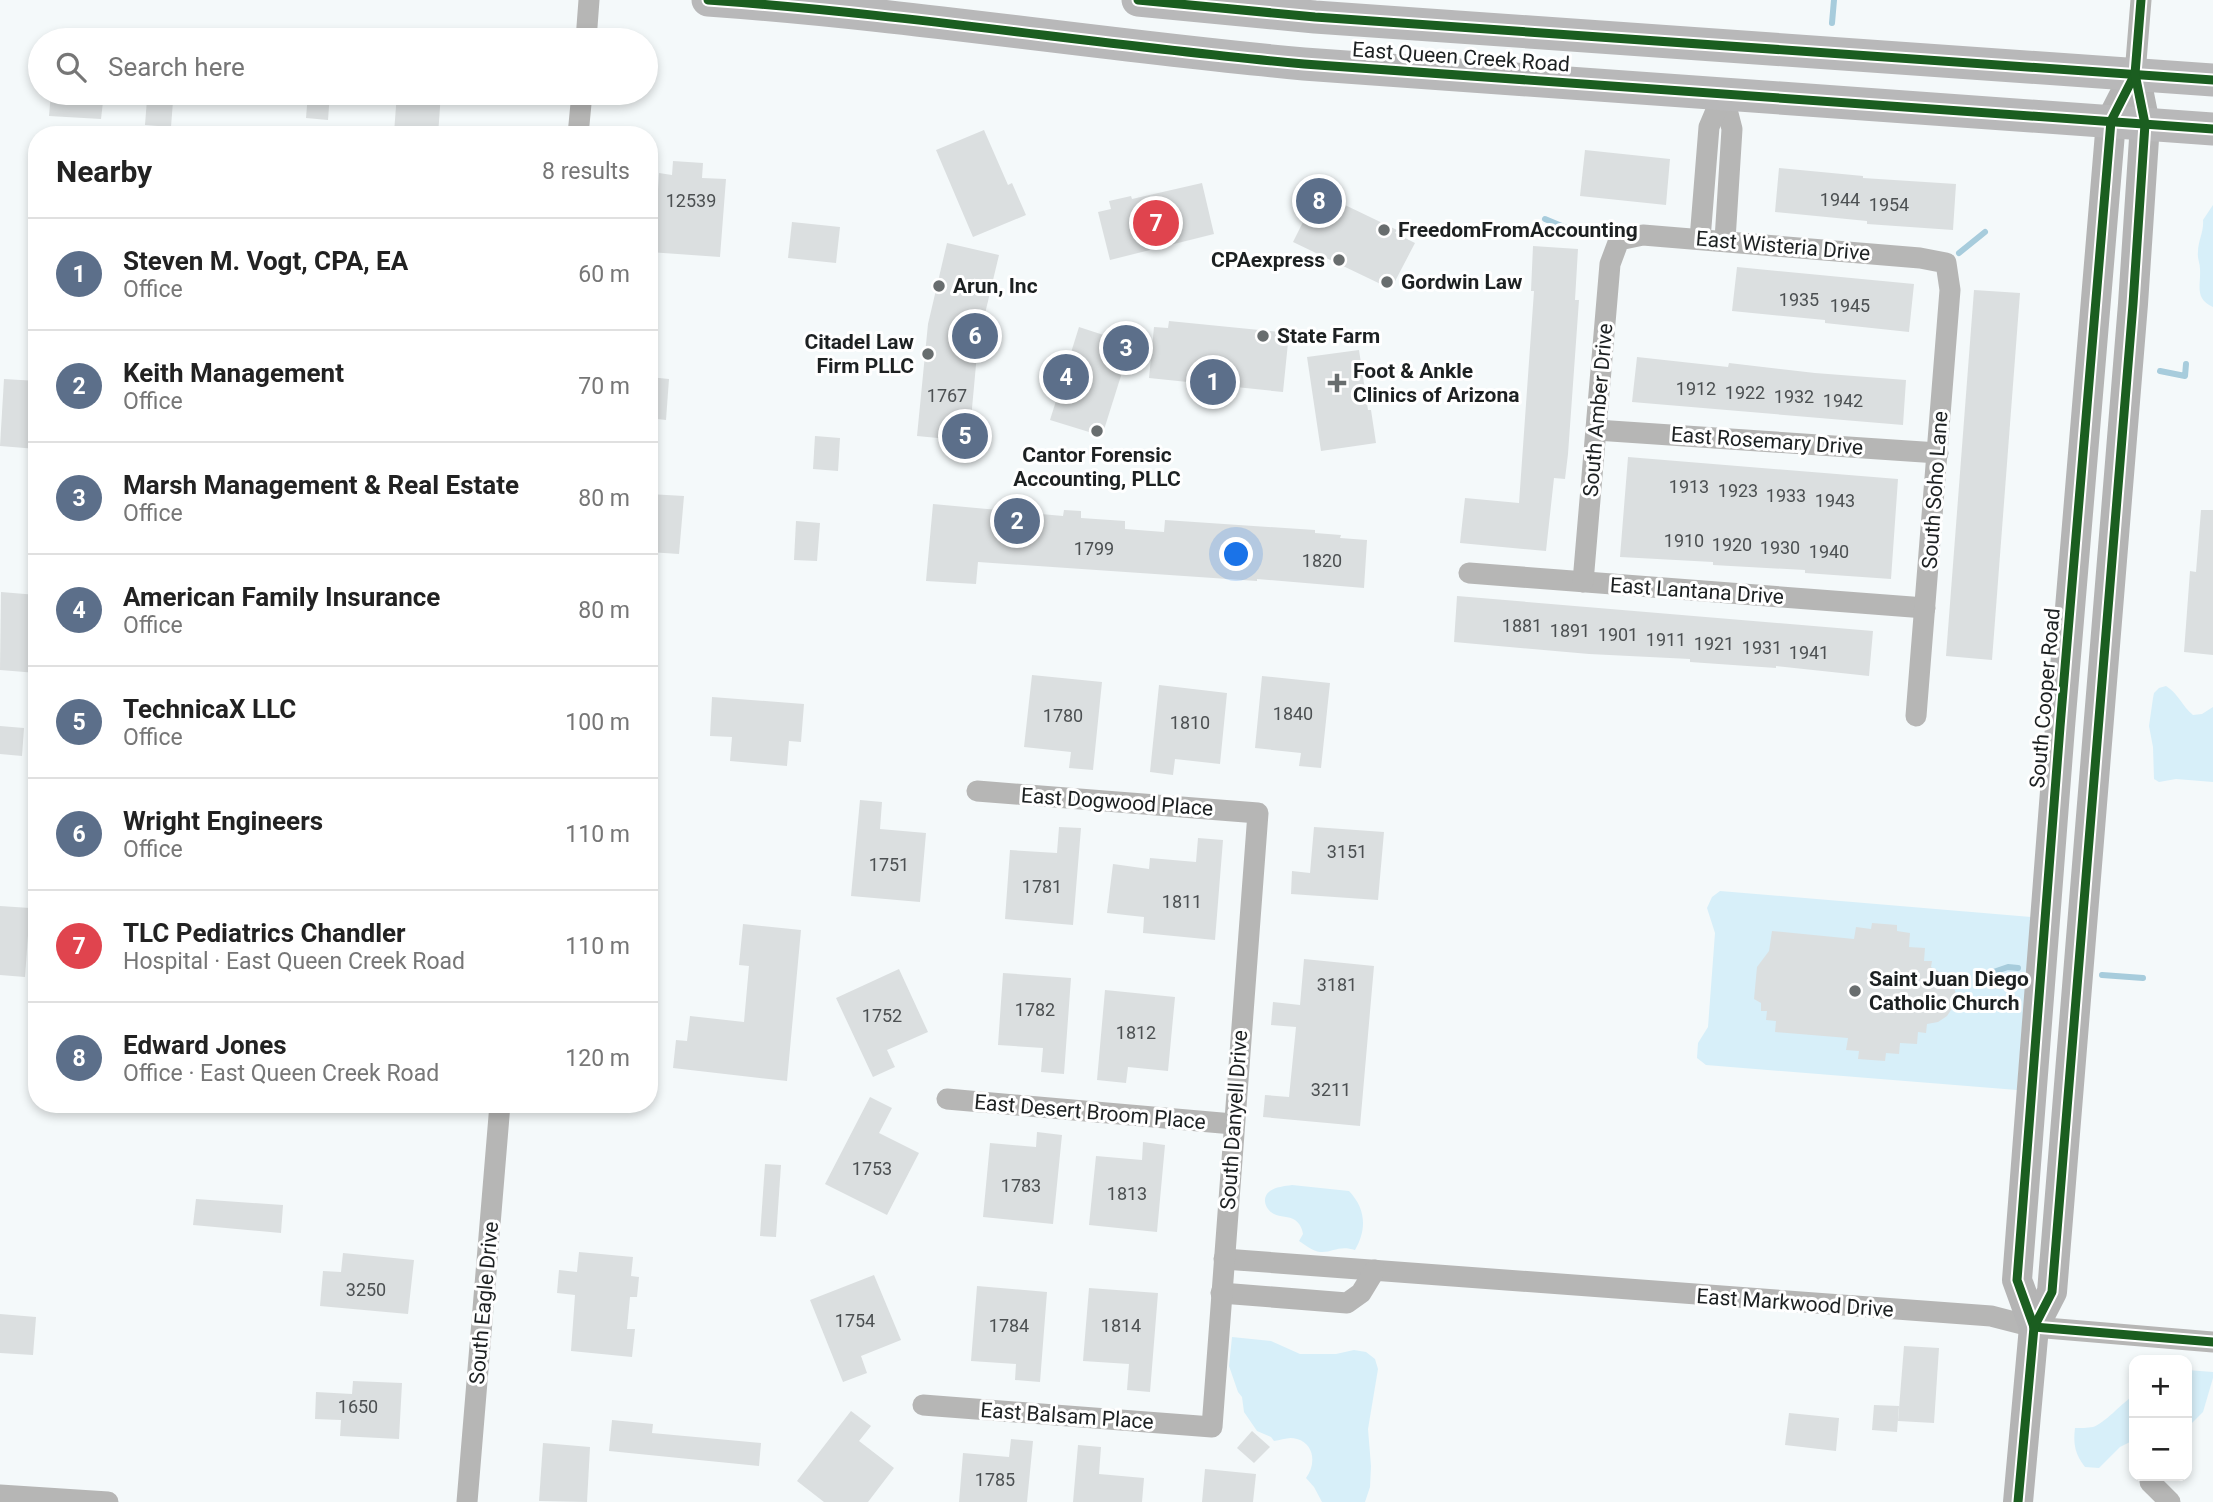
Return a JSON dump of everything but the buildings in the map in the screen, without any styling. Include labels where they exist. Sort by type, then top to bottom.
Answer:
[{"type":"main road","name":"East Queen Creek Road","points":[[708,0],[834,10],[1240,58],[2213,129]]},
{"type":"main road","name":"East Queen Creek Road","points":[[1138,0],[1490,30],[2213,79]]},
{"type":"main road","points":[[1486,76],[1490,30]]},
{"type":"main road","name":"South Cooper Road","points":[[2034,1327],[2017,1279],[2060,727],[2111,121],[2135,74]]},
{"type":"main road","name":"South Cooper Road","points":[[2018,1502],[2034,1327],[2052,1293],[2099,730],[2145,124],[2135,74]]},
{"type":"main road","points":[[2060,727],[2099,730]]},
{"type":"street","points":[[587,28],[589,0]]},
{"type":"street","name":"South Cooper Road","points":[[2135,74],[2141,0]]},
{"type":"street","points":[[1700,239],[1709,127],[1723,94]]},
{"type":"street","points":[[1723,94],[1732,129],[1725,240]]},
{"type":"street","points":[[579,126],[581,105]]},
{"type":"street","points":[[1704,182],[1729,183]]},
{"type":"street","name":"East Wisteria Drive","points":[[1619,240],[1643,235],[1725,240],[1920,258],[1947,263]]},
{"type":"street","name":"South Amber Drive","points":[[1583,582],[1610,264],[1619,240]]},
{"type":"street","name":"South Soho Lane","points":[[1916,716],[1950,290],[1947,263]]},
{"type":"street","name":"East Rosemary Drive","points":[[1596,430],[1938,453]]},
{"type":"street","name":"East Lantana Drive","points":[[1469,573],[1925,608]]},
{"type":"street","name":"East Dogwood Place","points":[[977,791],[1258,813]]},
{"type":"street","name":"South Danyell Drive","points":[[1212,1427],[1258,813]]},
{"type":"street","name":"East Desert Broom Place","points":[[947,1099],[1233,1124]]},
{"type":"street","name":"South Eagle Drive","points":[[467,1502],[499,1113]]},
{"type":"street","name":"East Markwood Drive","points":[[1224,1259],[1991,1317],[2034,1327],[2213,1342]]},
{"type":"street","points":[[1221,1293],[1347,1303],[1361,1293],[1376,1270]]},
{"type":"street","name":"East Balsam Place","points":[[923,1405],[1212,1427]]},
{"type":"street","points":[[2150,1482],[2170,1502]]},
{"type":"street","points":[[0,1495],[108,1502]]},
{"type":"shaded area","points":[[2213,205],[2213,307],[2201,296],[2198,254],[2203,220]]},
{"type":"shaded area","points":[[2166,686],[2193,715],[2202,714],[2213,707],[2213,782],[2176,779],[2159,782],[2154,779],[2149,726],[2154,693]]},
{"type":"shaded area","points":[[1720,891],[2031,917],[2017,1090],[1706,1065],[1697,1058],[1698,1043],[1708,1027],[1715,933],[1707,908],[1712,897]]},
{"type":"shaded area","points":[[1292,1185],[1349,1191],[1359,1205],[1363,1219],[1362,1234],[1355,1250],[1315,1250],[1299,1241],[1303,1234],[1297,1222],[1268,1210],[1265,1203],[1267,1194]]},
{"type":"shaded area","points":[[1232,1337],[1271,1341],[1300,1354],[1336,1354],[1354,1350],[1366,1352],[1375,1359],[1378,1369],[1368,1429],[1370,1487],[1365,1502],[1322,1502],[1306,1478],[1312,1461],[1307,1445],[1294,1438],[1274,1441],[1257,1431],[1244,1412],[1242,1397],[1229,1366]]},
{"type":"shaded area","points":[[2192,1370],[2213,1372],[2203,1412],[2192,1423]]},
{"type":"shaded area","points":[[2129,1399],[2129,1442],[2120,1447],[2099,1468],[2085,1467],[2076,1449],[2075,1428],[2091,1427],[2108,1418]]},
{"type":"waterway","points":[[1832,23],[1834,0]]},
{"type":"waterway","points":[[1545,219],[1588,237]]},
{"type":"waterway","points":[[1959,253],[1985,232]]},
{"type":"waterway","points":[[2160,371],[2185,376],[2186,364]]},
{"type":"waterway","points":[[1979,977],[2008,967],[2018,968]]},
{"type":"waterway","points":[[2102,975],[2143,978]]},
{"type":"cycle path","points":[[708,0],[857,13],[1304,64],[2213,129]]},
{"type":"cycle path","points":[[1138,0],[1315,17],[2213,80]]},
{"type":"cycle path","points":[[2018,1502],[2034,1327],[2052,1292],[2133,304],[2145,124],[2135,74],[2141,0]]},
{"type":"cycle path","points":[[2034,1327],[2017,1280],[2060,727],[2111,121],[2135,74]]},
{"type":"cycle path","points":[[2034,1327],[2213,1342]]},
{"type":"place","name":"Edward Jones","points":[[1319,201]]},
{"type":"place","name":"TLC Pediatrics Chandler","points":[[1156,223]]},
{"type":"place","name":"FreedomFromAccounting","points":[[1384,230]]},
{"type":"place","name":"CPAexpress","points":[[1339,260]]},
{"type":"place","name":"Gordwin Law","points":[[1387,282]]},
{"type":"place","name":"Arun, Inc","points":[[939,286]]},
{"type":"place","name":"Wright Engineers","points":[[975,336]]},
{"type":"place","name":"State Farm","points":[[1263,336]]},
{"type":"place","name":"Marsh Management & Real Estate","points":[[1126,348]]},
{"type":"place","name":"Citadel Law Firm PLLC","points":[[928,354]]},
{"type":"place","name":"American Family Insurance","points":[[1066,377]]},
{"type":"place","name":"Steven M. Vogt, CPA, EA","points":[[1213,382]]},
{"type":"place","name":"Foot & Ankle Clinics of Arizona","points":[[1337,383]]},
{"type":"place","name":"Cantor Forensic Accounting, PLLC","points":[[1097,431]]},
{"type":"place","name":"TechnicaX LLC","points":[[965,436]]},
{"type":"place","name":"Keith Management","points":[[1017,521]]},
{"type":"place","name":"Saint Juan Diego Catholic Church","points":[[1855,991]]}]
